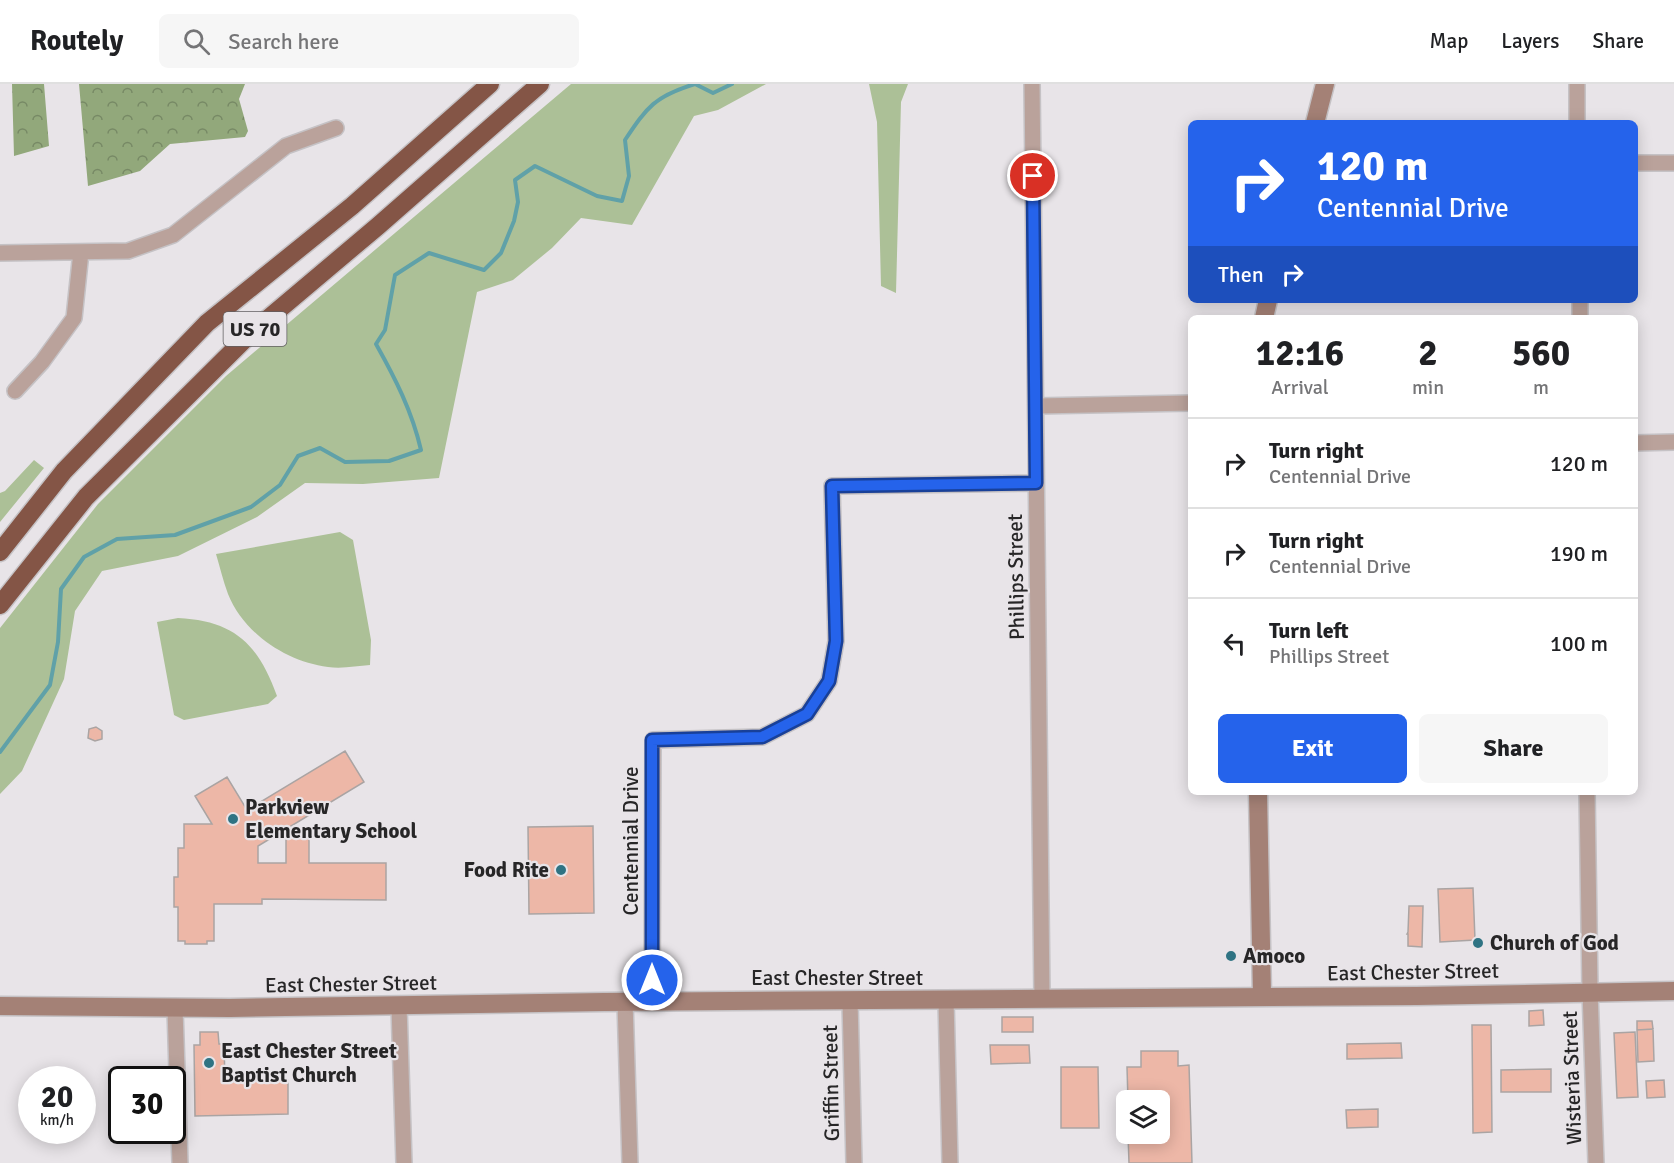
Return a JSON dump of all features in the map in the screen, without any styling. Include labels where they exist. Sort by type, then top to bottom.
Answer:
[{"type":"highway","name":"US 70","points":[[0,552],[64,471],[207,323],[352,206],[490,84]]},
{"type":"highway","name":"US 70","points":[[0,605],[86,497],[250,333],[387,218],[540,84]]},
{"type":"main road","points":[[1316,120],[1325,84]]},
{"type":"main road","points":[[1258,795],[1262,996]]},
{"type":"main road","name":"East Chester Street","points":[[0,1006],[175,1008],[399,1006],[1427,996],[1674,991]]},
{"type":"street","name":"Phillips Street","points":[[1032,84],[1042,998]]},
{"type":"street","points":[[1576,84],[1577,120]]},
{"type":"street","points":[[0,253],[128,251],[172,235],[286,146],[336,128]]},
{"type":"street","points":[[1638,163],[1674,163]]},
{"type":"street","points":[[15,391],[42,362],[74,318],[81,252]]},
{"type":"street","points":[[1037,406],[1188,402]]},
{"type":"street","points":[[1638,443],[1674,442]]},
{"type":"street","name":"Centennial Drive","points":[[652,1002],[652,740],[762,737],[807,714],[829,681],[836,641],[832,486],[1036,483]]},
{"type":"street","name":"Wisteria Street","points":[[1587,795],[1590,992],[1596,1163]]},
{"type":"street","points":[[946,1000],[950,1163]]},
{"type":"street","name":"Griffin Street","points":[[850,1001],[854,1163]]},
{"type":"street","points":[[626,1002],[630,1163]]},
{"type":"street","points":[[399,1006],[404,1163]]},
{"type":"street","points":[[175,1008],[180,1163]]},
{"type":"green space","points":[[12,84],[44,84],[49,146],[14,156]]},
{"type":"green space","points":[[79,84],[245,84],[239,99],[248,131],[245,137],[170,144],[140,171],[88,186]]},
{"type":"green space","points":[[571,84],[766,84],[718,110],[694,116],[632,225],[581,218],[552,248],[513,280],[477,292],[439,478],[363,484],[305,483],[257,517],[178,556],[102,571],[75,611],[64,679],[22,771],[0,794],[0,628],[98,504],[226,376]]},
{"type":"green space","points":[[869,84],[908,84],[901,102],[896,293],[881,286],[877,122]]},
{"type":"green space","points":[[34,460],[44,468],[0,522],[0,493],[5,491]]},
{"type":"green space","points":[[340,532],[353,540],[371,640],[370,665],[339,668],[313,664],[297,659],[269,644],[245,622],[235,608],[226,589],[216,554]]},
{"type":"green space","points":[[178,618],[215,624],[242,639],[262,662],[277,696],[268,704],[184,720],[174,715],[157,622]]},
{"type":"building","points":[[96,727],[102,731],[102,739],[95,741],[88,738],[89,729]]},
{"type":"building","points":[[345,751],[364,782],[258,846],[258,863],[286,863],[286,836],[309,836],[309,863],[386,863],[386,900],[262,899],[262,904],[214,904],[214,941],[207,941],[207,944],[185,944],[185,941],[178,941],[178,907],[174,907],[174,877],[178,877],[178,848],[184,848],[184,824],[212,824],[195,796],[227,777],[247,810]]},
{"type":"building","name":"Food Rite","points":[[593,826],[594,913],[529,914],[528,827]]},
{"type":"building","points":[[1473,888],[1475,940],[1440,942],[1438,889]]},
{"type":"building","points":[[1409,906],[1423,906],[1422,947],[1408,946]]},
{"type":"building","points":[[1543,1010],[1544,1025],[1529,1026],[1529,1011]]},
{"type":"building","points":[[1002,1017],[1033,1017],[1033,1032],[1002,1032]]},
{"type":"building","points":[[1637,1021],[1652,1021],[1653,1029],[1637,1030]]},
{"type":"building","points":[[1472,1025],[1491,1025],[1492,1132],[1473,1133]]},
{"type":"building","points":[[1653,1029],[1654,1061],[1638,1062],[1637,1030]]},
{"type":"building","name":"East Chester Street Baptist Church","points":[[200,1032],[218,1032],[219,1044],[224,1044],[225,1082],[288,1080],[288,1114],[195,1116],[194,1045],[200,1045]]},
{"type":"building","points":[[1635,1032],[1638,1097],[1617,1098],[1614,1033]]},
{"type":"building","points":[[1401,1043],[1402,1058],[1347,1059],[1347,1044]]},
{"type":"building","points":[[990,1045],[1029,1045],[1030,1063],[991,1064]]},
{"type":"building","points":[[1141,1051],[1178,1051],[1178,1066],[1189,1065],[1192,1163],[1129,1163],[1128,1144],[1170,1144],[1170,1090],[1128,1090],[1127,1067],[1141,1067]]},
{"type":"building","points":[[1061,1067],[1098,1067],[1099,1128],[1061,1128]]},
{"type":"building","points":[[1551,1069],[1551,1092],[1501,1092],[1501,1070]]},
{"type":"building","points":[[1664,1080],[1665,1097],[1647,1098],[1646,1081]]},
{"type":"building","points":[[1378,1109],[1378,1127],[1347,1128],[1346,1110]]},
{"type":"waterway","points":[[0,752],[50,685],[58,642],[61,589],[84,557],[117,539],[175,535],[251,507],[280,485],[298,456],[320,448],[345,462],[389,461],[421,450],[402,395],[376,344],[385,330],[395,275],[429,253],[484,270],[501,253],[514,221],[518,202],[515,180],[535,166],[597,196],[622,201],[629,176],[625,140],[646,111],[661,98],[681,88],[695,84],[713,93],[732,84]]},
{"type":"place","name":"Parkview Elementary School","points":[[233,819]]},
{"type":"place","name":"Food Rite","points":[[561,870]]},
{"type":"place","name":"Church of God","points":[[1478,943]]},
{"type":"place","name":"Amoco","points":[[1231,956]]},
{"type":"place","name":"East Chester Street Baptist Church","points":[[209,1063]]},
{"type":"route","points":[[652,980],[652,740],[762,737],[807,714],[829,681],[836,641],[832,486],[1036,483],[1033,176]]}]
